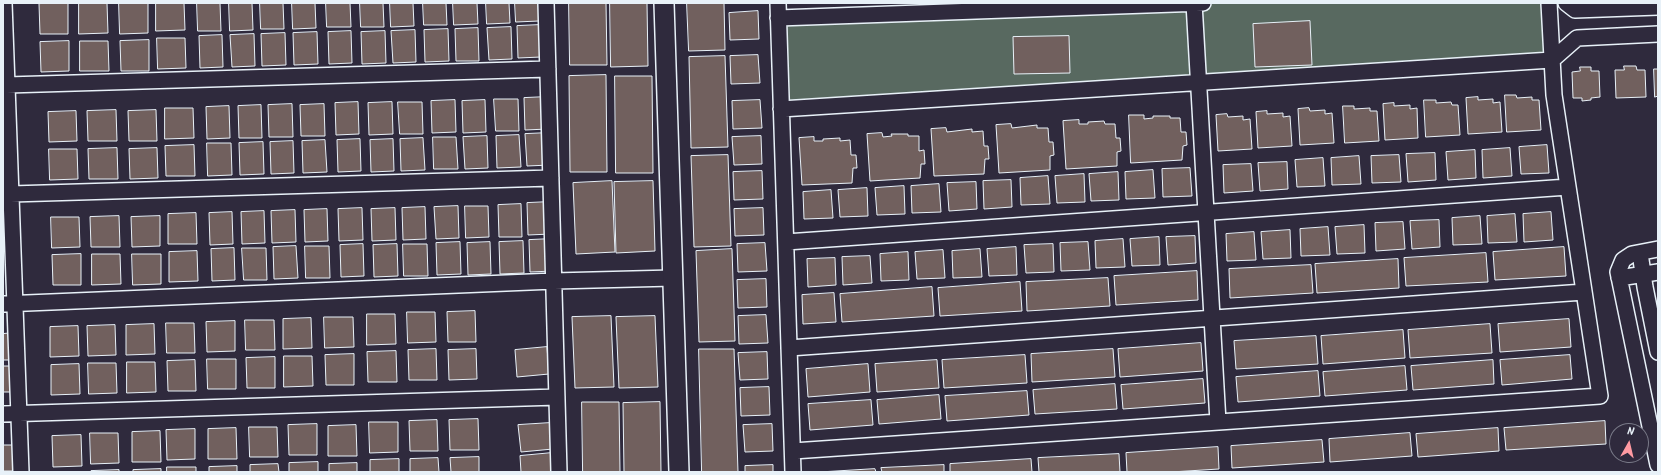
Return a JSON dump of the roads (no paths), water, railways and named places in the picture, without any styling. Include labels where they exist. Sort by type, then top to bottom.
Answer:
[{"type":"street","points":[[4,3],[11,194],[9,304],[19,414],[21,472]]},
{"type":"street","points":[[546,3],[560,472]]},
{"type":"street","points":[[664,3],[679,472]]},
{"type":"street","points":[[778,3],[793,472]]},
{"type":"street","points":[[1194,3],[1218,422]]},
{"type":"street","points":[[778,18],[1203,3]]},
{"type":"street","points":[[793,451],[1600,396],[1554,95],[1550,3]]},
{"type":"street","points":[[1566,3],[1575,10],[1658,7]]},
{"type":"street","points":[[781,109],[1552,60],[1577,38],[1658,34]]},
{"type":"street","points":[[7,85],[548,69]]},
{"type":"street","points":[[11,194],[551,178]]},
{"type":"street","points":[[786,242],[1568,187]]},
{"type":"street","points":[[1658,249],[1632,254],[1622,260],[1618,272],[1653,414],[1658,465]]},
{"type":"street","points":[[1640,253],[1658,352]]},
{"type":"street","points":[[1619,278],[1658,272]]},
{"type":"street","points":[[9,304],[554,281],[673,278]]},
{"type":"street","points":[[789,348],[1584,292]]},
{"type":"street","points":[[3,414],[557,397]]}]
